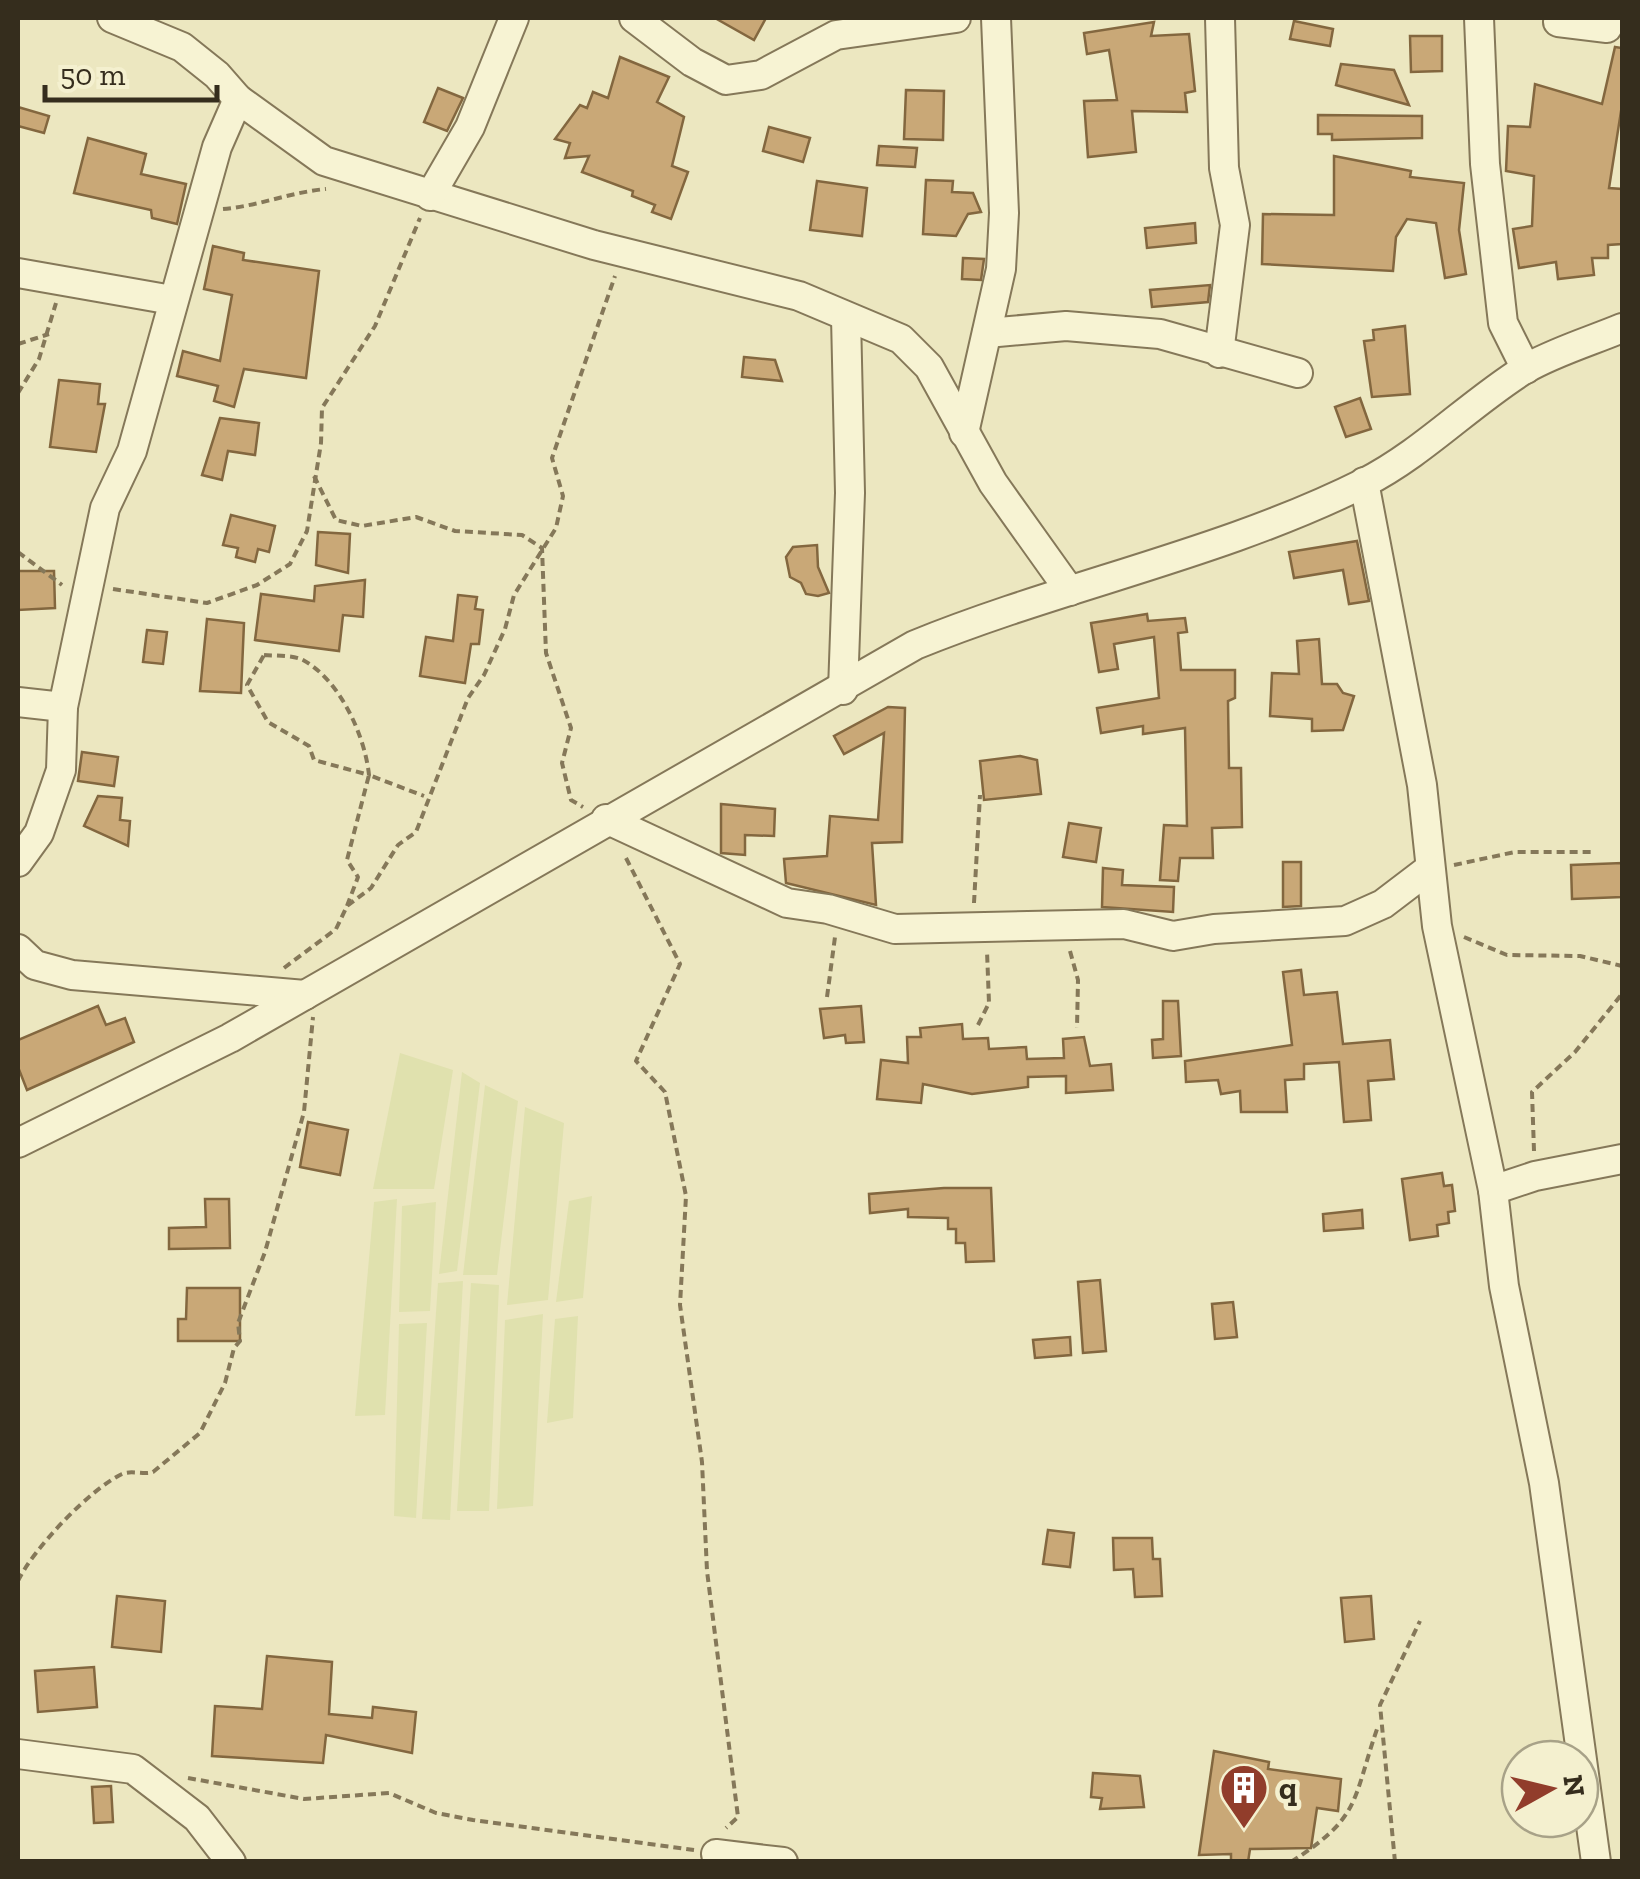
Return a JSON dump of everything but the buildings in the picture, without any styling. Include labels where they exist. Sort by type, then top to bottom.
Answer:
[{"type":"street","points":[[116,18],[182,48],[217,75],[238,99],[324,161],[624,253],[799,296],[912,347],[929,367],[993,483],[1070,590]]},
{"type":"street","points":[[430,196],[470,127],[514,18]]},
{"type":"street","points":[[634,18],[692,62],[726,80],[761,75],[836,35],[956,18]]},
{"type":"street","points":[[1219,353],[1235,225],[1224,168],[1220,18]]},
{"type":"street","points":[[1479,18],[1484,164],[1503,324],[1526,369]]},
{"type":"street","points":[[1558,22],[1608,28],[1612,18]]},
{"type":"street","points":[[964,433],[1001,269],[1004,213],[990,20]]},
{"type":"street","points":[[18,862],[39,834],[52,798],[60,770],[63,707],[105,508],[132,452],[217,147],[238,99]]},
{"type":"street","points":[[18,273],[172,300]]},
{"type":"street","points":[[843,690],[850,493],[846,317]]},
{"type":"street","points":[[987,333],[1105,328],[1160,334],[1298,373]]},
{"type":"street","points":[[18,1143],[230,1038],[606,819],[843,690],[916,645],[994,613],[1218,541],[1364,482],[1438,436],[1526,369],[1622,328]]},
{"type":"street","points":[[1364,482],[1422,785],[1436,926],[1493,1190],[1504,1286],[1544,1483],[1596,1862]]},
{"type":"street","points":[[18,702],[63,707]]},
{"type":"street","points":[[606,819],[786,903],[895,930],[1124,924],[1173,936],[1214,929],[1345,921],[1382,904],[1429,869]]},
{"type":"street","points":[[18,950],[35,964],[72,975],[310,992]]},
{"type":"street","points":[[1493,1190],[1535,1176],[1622,1158]]},
{"type":"street","points":[[18,1754],[133,1769],[153,1781],[215,1835],[232,1862]]},
{"type":"street","points":[[714,1847],[783,1862]]},
{"type":"path","points":[[197,222],[221,209],[260,204],[301,190],[380,179]]},
{"type":"path","points":[[89,584],[196,604],[278,575],[302,547],[322,443],[322,408],[375,326],[430,196]]},
{"type":"path","points":[[347,906],[371,888],[398,846],[416,832],[468,698],[484,675],[514,595],[556,528],[563,496],[552,458],[624,253]]},
{"type":"path","points":[[18,393],[48,334],[58,297],[72,284]]},
{"type":"path","points":[[18,344],[48,334]]},
{"type":"path","points":[[314,476],[336,520],[362,526],[416,517],[455,531],[522,534],[542,548]]},
{"type":"path","points":[[153,1781],[184,1778],[304,1798],[389,1793],[436,1812],[473,1820],[714,1847],[738,1818],[707,1571],[702,1462],[680,1304],[686,1196],[665,1092],[636,1061],[680,964],[606,819],[571,800],[562,763],[571,728],[546,653],[542,548]]},
{"type":"path","points":[[18,552],[60,582],[82,620]]},
{"type":"path","points":[[264,991],[295,956],[336,929],[358,877],[347,860],[369,775],[366,750],[327,680],[302,658],[264,654],[247,685],[268,722],[309,746],[314,760],[369,775],[424,796]]},
{"type":"path","points":[[978,1025],[987,1012],[980,795]]},
{"type":"path","points":[[1429,869],[1515,852],[1595,852]]},
{"type":"path","points":[[827,997],[842,914]]},
{"type":"path","points":[[1436,926],[1507,955],[1580,956],[1622,966]]},
{"type":"path","points":[[1060,928],[1075,963],[1078,1028]]},
{"type":"path","points":[[18,1581],[27,1562],[77,1510],[124,1472],[154,1472],[200,1433],[216,1407],[240,1340],[238,1323],[265,1252],[304,1112],[310,992]]},
{"type":"path","points":[[1535,1176],[1532,1092],[1576,1052],[1622,994]]},
{"type":"path","points":[[1395,1862],[1380,1706],[1420,1621]]},
{"type":"path","points":[[1291,1862],[1337,1830],[1348,1816],[1379,1725]]},
{"type":"green space","points":[[400,1053],[453,1070],[434,1189],[373,1189]]},
{"type":"green space","points":[[462,1072],[480,1083],[457,1271],[439,1274]]},
{"type":"green space","points":[[485,1085],[518,1101],[497,1275],[463,1275]]},
{"type":"green space","points":[[525,1107],[564,1123],[548,1300],[507,1305]]},
{"type":"green space","points":[[592,1196],[583,1298],[556,1302],[569,1201]]},
{"type":"green space","points":[[397,1199],[385,1415],[355,1416],[374,1202]]},
{"type":"green space","points":[[436,1202],[430,1311],[399,1312],[402,1206]]},
{"type":"green space","points":[[463,1281],[450,1520],[422,1519],[438,1283]]},
{"type":"green space","points":[[471,1283],[499,1285],[489,1511],[457,1511]]},
{"type":"green space","points":[[543,1314],[533,1506],[497,1509],[505,1320]]},
{"type":"green space","points":[[578,1316],[573,1418],[547,1423],[555,1319]]},
{"type":"green space","points":[[427,1323],[416,1518],[394,1516],[399,1324]]},
{"type":"place","name":"q","points":[[1244,1830]]}]
